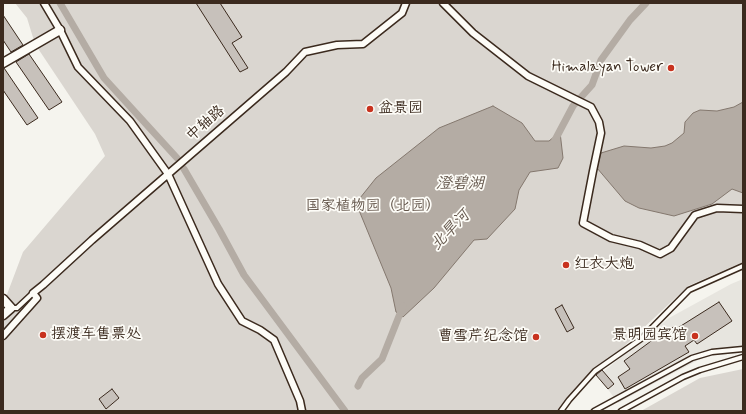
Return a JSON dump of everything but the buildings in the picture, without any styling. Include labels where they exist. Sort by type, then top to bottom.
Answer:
[{"type":"street","points":[[44,3],[60,30],[78,67],[130,121],[168,174],[218,284],[242,321],[260,330],[274,340],[300,401],[302,411]]},
{"type":"street","name":"中轴路","points":[[33,293],[286,72],[305,52],[337,45],[363,44],[402,13],[406,3]]},
{"type":"street","points":[[443,3],[473,33],[528,76],[591,107],[599,122],[601,133],[583,223],[611,238],[640,245],[660,254],[671,248],[695,215],[717,208],[743,209]]},
{"type":"street","points":[[3,63],[60,30]]},
{"type":"street","points":[[3,336],[37,298],[33,293]]},
{"type":"street","points":[[3,300],[11,308],[3,315]]},
{"type":"lane","points":[[561,411],[595,371],[641,339],[689,290],[743,266]]},
{"type":"lane","points":[[11,308],[17,308],[33,293]]},
{"type":"lane","points":[[594,411],[692,358],[712,352],[743,349]]},
{"type":"lane","points":[[621,411],[683,377],[700,370],[743,357]]},
{"type":"shaded area","name":"景明园宾馆","points":[[743,279],[743,353],[704,357],[618,403],[598,376],[669,318]]},
{"type":"green space","name":"国家植物园（北园）","points":[[15,3],[743,3],[743,262],[688,286],[558,411],[3,411],[3,320],[16,308],[6,297],[23,252],[105,156],[95,134],[35,44],[27,18]]},
{"type":"green space","points":[[743,369],[743,411],[641,411],[700,378]]},
{"type":"water","points":[[743,102],[743,193],[732,189],[712,204],[674,216],[639,208],[625,201],[597,168],[601,153],[624,146],[651,148],[665,146],[672,143],[684,133],[685,122],[693,113],[700,110],[717,111],[734,107]]},
{"type":"water","name":"澄碧湖","points":[[493,106],[522,123],[535,141],[549,141],[560,132],[563,158],[558,168],[530,172],[519,190],[515,209],[487,239],[474,240],[434,288],[403,317],[396,312],[391,288],[356,203],[376,178],[439,128]]},
{"type":"waterway","points":[[60,3],[104,78],[177,158]]},
{"type":"waterway","name":"北旱河","points":[[555,140],[573,106],[592,85],[601,60],[630,20],[646,3]]},
{"type":"waterway","points":[[184,169],[244,275],[345,411]]},
{"type":"waterway","name":"北旱河","points":[[358,386],[362,378],[382,359],[403,306]]},
{"type":"place","name":"Himalayan Tower","points":[[671,68]]},
{"type":"place","name":"盆景园","points":[[370,109]]},
{"type":"place","name":"红衣大炮","points":[[566,265]]},
{"type":"place","name":"摆渡车售票处","points":[[43,335]]},
{"type":"place","name":"景明园宾馆","points":[[695,336]]},
{"type":"place","name":"曹雪芹纪念馆","points":[[536,337]]}]
